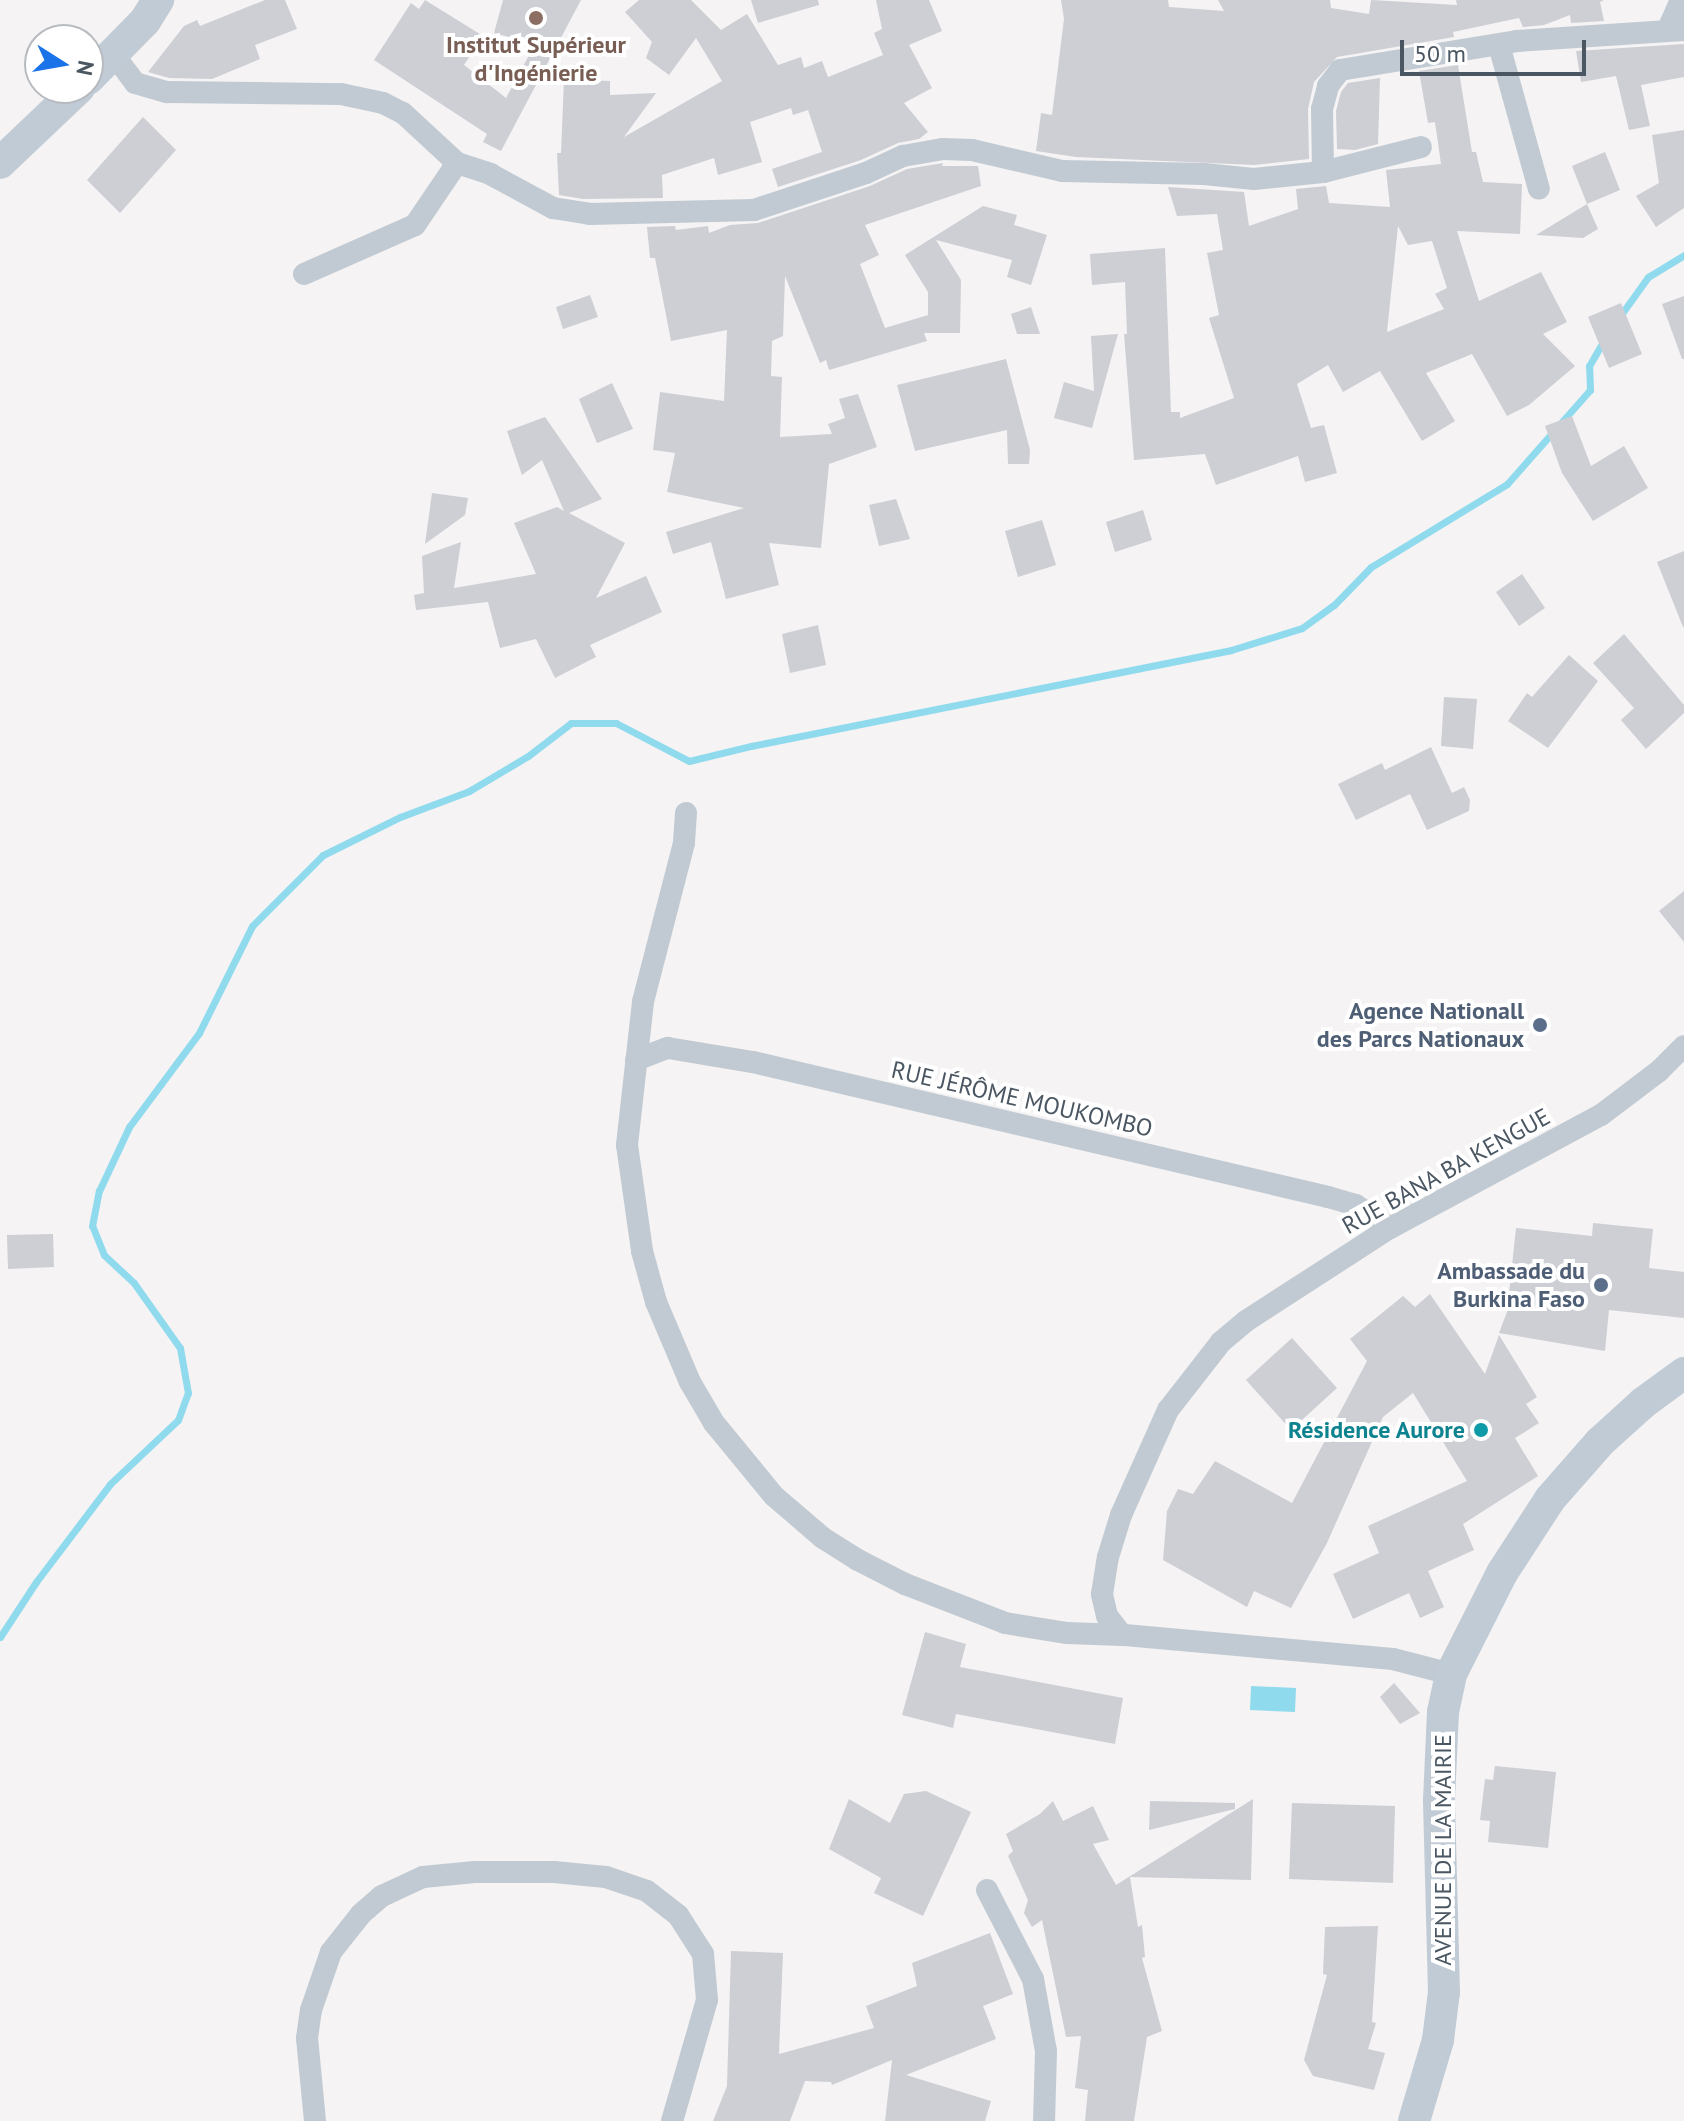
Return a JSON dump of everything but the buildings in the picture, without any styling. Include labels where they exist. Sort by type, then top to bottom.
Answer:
[{"type":"main road","points":[[104,64],[145,21],[158,0]]},
{"type":"main road","points":[[0,163],[62,104]]},
{"type":"main road","name":"AVENUE DE LA MAIRIE","points":[[1414,2121],[1438,2040],[1444,1992],[1439,1800],[1443,1712],[1451,1674],[1502,1573],[1550,1499],[1600,1442],[1643,1403],[1684,1373]]},
{"type":"street","points":[[1323,172],[1322,109],[1328,86],[1340,70],[1414,55],[1676,30],[1681,0]]},
{"type":"street","points":[[1499,45],[1539,189]]},
{"type":"street","points":[[114,55],[135,83],[167,92],[341,94],[383,103],[403,113],[457,163],[490,174],[553,208],[589,214],[754,210],[866,173],[903,156],[943,149],[972,150],[1062,171],[1204,174],[1254,179],[1323,172],[1421,147]]},
{"type":"street","points":[[304,274],[415,225],[457,163]]},
{"type":"street","points":[[686,813],[684,843],[650,968],[636,1060],[628,1158],[642,1251],[656,1302],[690,1382],[743,1463],[774,1496],[823,1538],[905,1584],[1005,1623],[1067,1633],[1393,1659],[1451,1674]]},
{"type":"street","name":"RUE BANA BA KENGUE","points":[[1122,1635],[1107,1616],[1102,1594],[1108,1557],[1144,1459],[1168,1410],[1212,1352],[1246,1321],[1390,1228],[1601,1115],[1659,1071],[1684,1046]]},
{"type":"street","name":"RUE JÉRÔME MOUKOMBO","points":[[636,1060],[668,1048],[768,1066],[1328,1197],[1356,1205],[1390,1228]]},
{"type":"street","points":[[315,2121],[308,2050],[311,2010],[331,1952],[361,1914],[382,1896],[423,1877],[475,1872],[554,1872],[606,1877],[647,1891],[678,1915],[703,1954],[707,2000],[672,2121]]},
{"type":"street","points":[[987,1890],[1033,1979],[1046,2051],[1044,2121]]},
{"type":"water","points":[[1251,1686],[1296,1688],[1295,1712],[1250,1710]]},
{"type":"waterway","points":[[1620,316],[1648,277],[1684,255]]},
{"type":"waterway","points":[[0,1637],[36,1582],[110,1484],[178,1420],[188,1393],[180,1348],[134,1283],[104,1255],[92,1226],[99,1191],[129,1127],[199,1033],[252,926],[323,855],[400,817],[469,791],[528,756],[571,723],[616,723],[689,761],[1231,650],[1302,628],[1334,605],[1371,567],[1507,484],[1590,390],[1589,366],[1604,340]]},
{"type":"place","name":"Institut Supérieur d'Ingénierie","points":[[536,18]]},
{"type":"place","name":"Agence Nationall des Parcs Nationaux","points":[[1540,1025]]},
{"type":"place","name":"Ambassade du Burkina Faso","points":[[1601,1285]]},
{"type":"place","name":"Résidence Aurore","points":[[1481,1430]]}]
